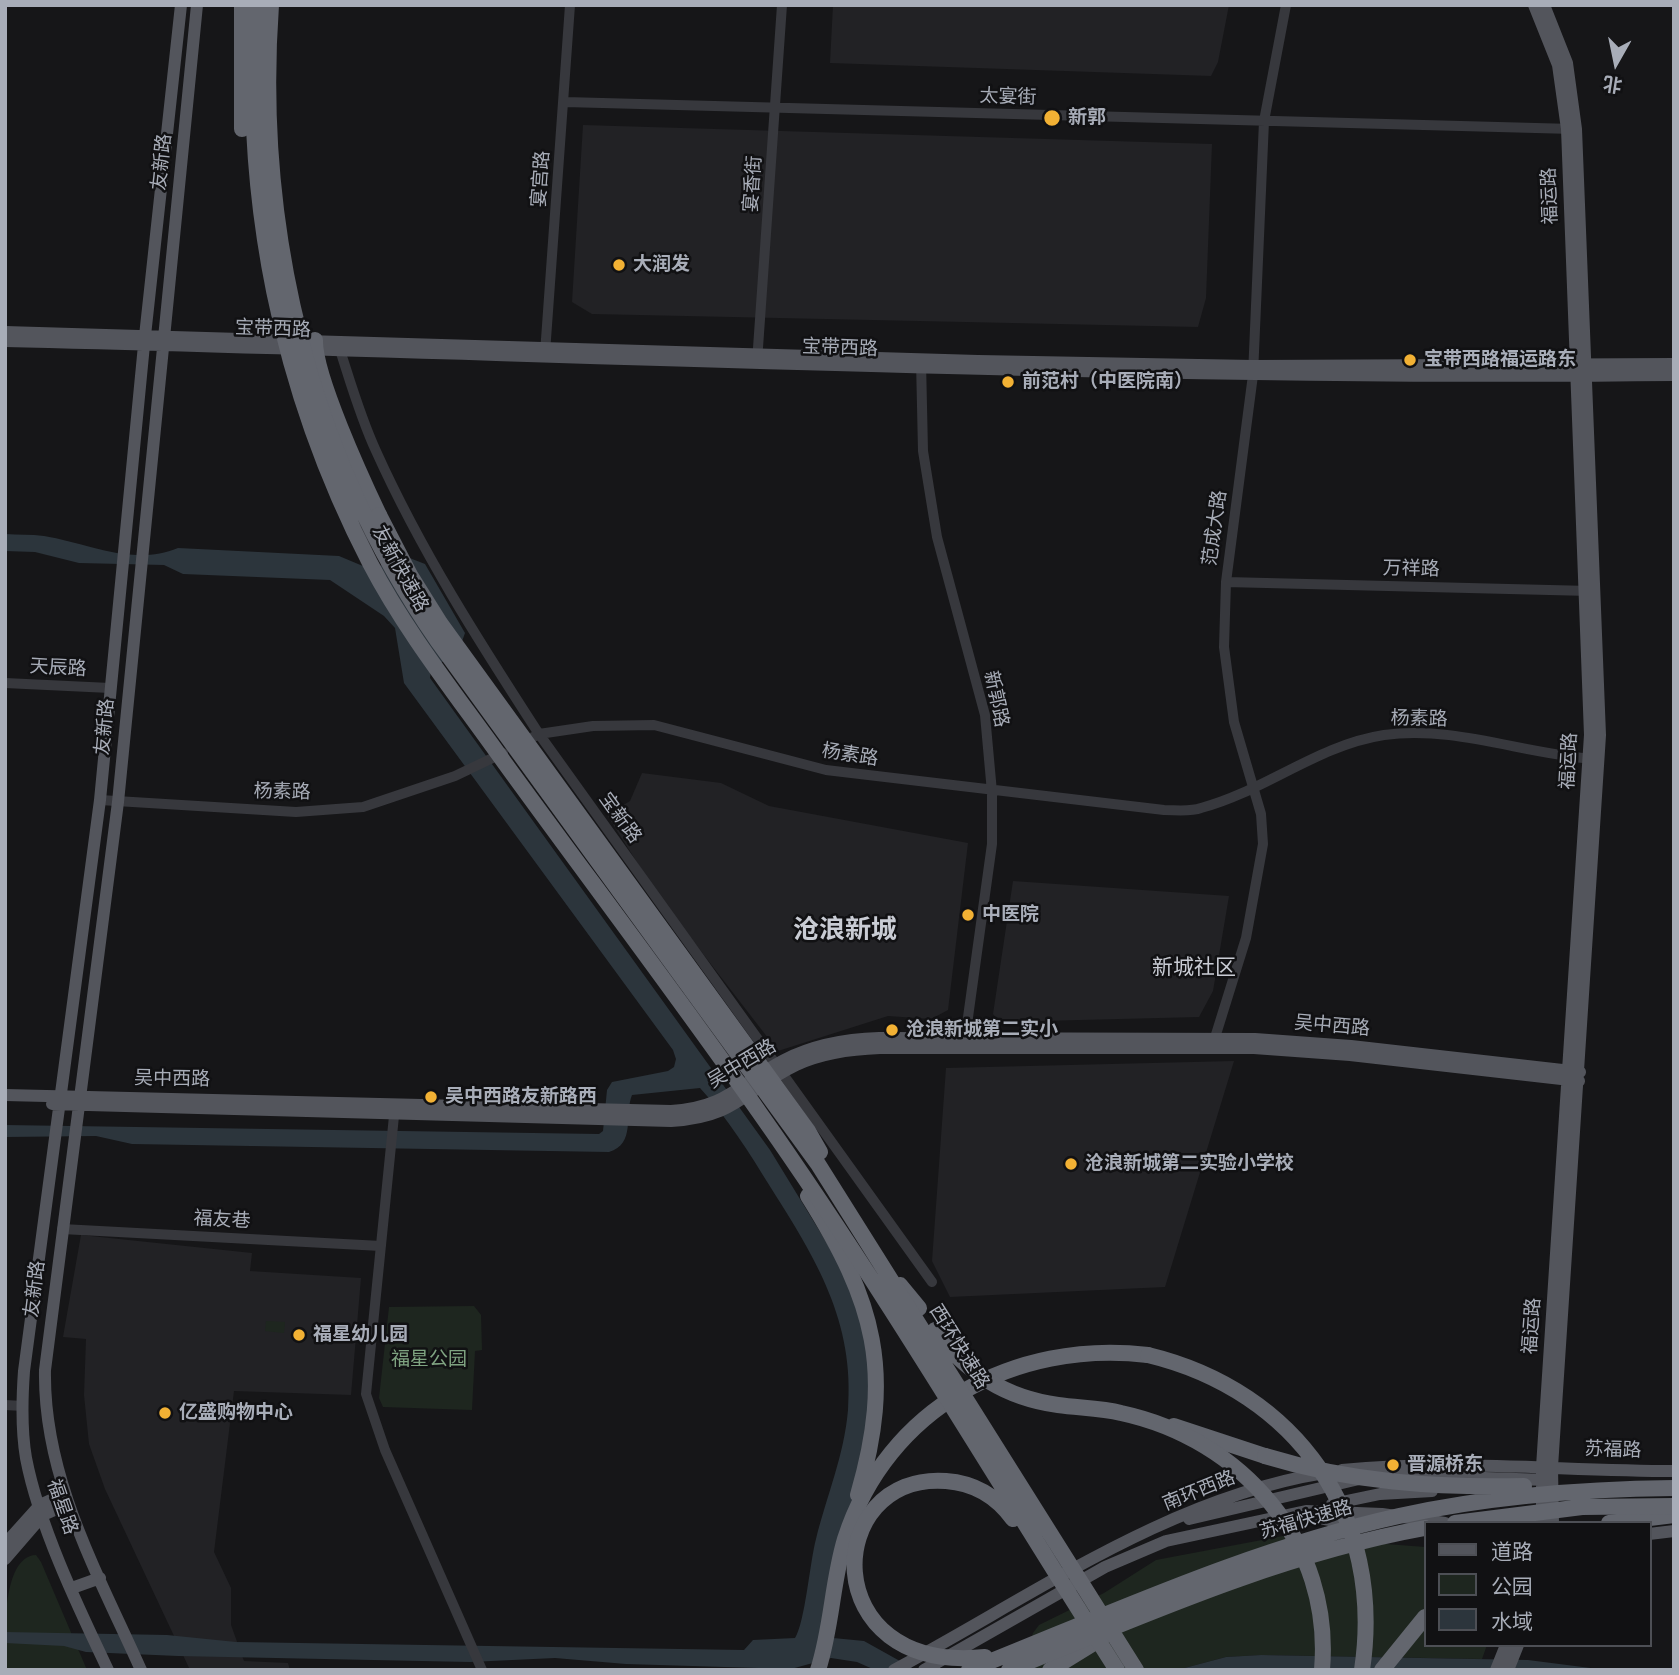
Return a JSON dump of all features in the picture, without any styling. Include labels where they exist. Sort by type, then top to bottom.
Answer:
[{"type":"highway","points":[[242,5],[240,78],[246,177],[268,266]]},
{"type":"highway","name":"友新快速路","points":[[255,5],[253,133],[258,210],[289,361],[339,498],[386,591],[423,649],[725,1066]]},
{"type":"highway","name":"友新快速路","points":[[271,5],[267,119],[282,263],[306,359],[355,494],[385,556],[423,621],[736,1053]]},
{"type":"highway","points":[[315,345],[343,431],[379,515],[440,623],[777,1075],[808,1131],[919,1308]]},
{"type":"highway","name":"西环快速路","points":[[736,1053],[818,1164],[1136,1670]]},
{"type":"highway","name":"西环快速路","points":[[725,1066],[870,1275],[1117,1670]]},
{"type":"highway","points":[[777,1075],[818,1164]]},
{"type":"highway","points":[[758,1111],[850,1269],[865,1308],[875,1352],[875,1417],[866,1466],[846,1538],[827,1637],[817,1670]]},
{"type":"highway","points":[[884,1266],[961,1362],[994,1385],[1041,1402],[1122,1413],[1180,1427],[1293,1464],[1366,1479],[1453,1486],[1619,1484],[1674,1488]]},
{"type":"highway","points":[[846,1538],[865,1496],[901,1441],[928,1416],[976,1384],[1022,1364],[1064,1354],[1126,1353],[1170,1361],[1209,1375],[1255,1401],[1295,1437],[1328,1481],[1348,1522],[1360,1562],[1367,1614],[1363,1670]]},
{"type":"highway","points":[[1122,1413],[1170,1428],[1216,1451],[1240,1469],[1277,1508],[1298,1542],[1316,1592],[1322,1632],[1322,1670]]},
{"type":"highway","points":[[1028,1648],[983,1657],[943,1658],[909,1650],[879,1631],[862,1606],[853,1572],[858,1538],[877,1509],[895,1493],[925,1482],[956,1482],[980,1490],[1010,1514],[1077,1607]]},
{"type":"highway","name":"苏福快速路","points":[[969,1670],[1233,1565],[1388,1519],[1513,1496],[1615,1488],[1674,1488]]},
{"type":"highway","points":[[1470,1521],[1570,1508],[1674,1506]]},
{"type":"highway","points":[[1625,1521],[1674,1515]]},
{"type":"highway","name":"苏福快速路","points":[[1009,1670],[1142,1616],[1299,1560],[1424,1528]]},
{"type":"highway","points":[[1050,1670],[1142,1616]]},
{"type":"highway","points":[[1382,1670],[1424,1618]]},
{"type":"main road","name":"友新路","points":[[26,1346],[100,800],[144,340],[181,5]]},
{"type":"main road","name":"友新路","points":[[51,1450],[45,1370],[118,802],[197,5]]},
{"type":"main road","name":"福运路","points":[[1534,5],[1558,65],[1572,129]]},
{"type":"main road","name":"福运路","points":[[1542,1521],[1594,759],[1591,591],[1572,129],[1567,62],[1544,5]]},
{"type":"main road","name":"宝带西路","points":[[5,332],[163,341],[921,365],[1253,370],[1581,370],[1674,375]]},
{"type":"main road","name":"宝带西路","points":[[5,341],[144,340]]},
{"type":"main road","name":"宝带西路","points":[[1581,370],[1674,364]]},
{"type":"main road","name":"吴中西路","points":[[5,1104],[59,1106],[79,1101],[395,1107],[597,1115],[710,1110],[738,1098],[777,1075],[804,1051],[846,1041],[1337,1045],[1574,1076]]},
{"type":"main road","name":"吴中西路","points":[[5,1095],[59,1106]]},
{"type":"main road","name":"福星路","points":[[26,1346],[23,1406],[26,1458],[42,1510],[72,1588],[108,1670]]},
{"type":"main road","name":"福星路","points":[[51,1450],[66,1499],[139,1667]]},
{"type":"main road","name":"南环西路","points":[[894,1670],[1104,1553],[1202,1507],[1279,1482],[1393,1465],[1547,1479]]},
{"type":"main road","name":"苏福路","points":[[1547,1479],[1674,1471]]},
{"type":"main road","name":"福运路","points":[[1547,1479],[1553,1521]]},
{"type":"main road","points":[[1302,1511],[1361,1496],[1547,1479]]},
{"type":"main road","points":[[5,1544],[42,1510],[66,1499]]},
{"type":"main road","points":[[5,1559],[42,1510]]},
{"type":"main road","points":[[1302,1511],[1322,1520],[1424,1535]]},
{"type":"main road","name":"南环西路","points":[[924,1670],[1143,1549],[1191,1534],[1302,1511],[1382,1514],[1431,1521]]},
{"type":"main road","name":"南环西路","points":[[1346,1512],[1424,1528]]},
{"type":"main road","points":[[1651,1534],[1674,1531]]},
{"type":"main road","points":[[72,1588],[100,1578]]},
{"type":"main road","points":[[1496,1670],[1510,1650]]},
{"type":"main road","points":[[1508,1670],[1510,1650]]},
{"type":"street","name":"宴宫路","points":[[545,352],[570,5]]},
{"type":"street","name":"宴香街","points":[[758,360],[782,5]]},
{"type":"street","name":"范成大路","points":[[1213,1042],[1255,904],[1263,844],[1261,814],[1232,710],[1224,647],[1226,582],[1253,370],[1264,121],[1286,5]]},
{"type":"street","name":"太宴街","points":[[565,102],[1572,129]]},
{"type":"street","name":"宝新路","points":[[340,346],[374,449],[405,513],[471,626],[539,734],[777,1075],[932,1282]]},
{"type":"street","name":"新郭路","points":[[921,365],[923,451],[937,537],[985,715],[992,792],[992,844],[964,1044]]},
{"type":"street","name":"万祥路","points":[[1226,582],[1591,591]]},
{"type":"street","name":"天辰路","points":[[5,683],[110,688]]},
{"type":"street","name":"杨素路","points":[[100,800],[309,811],[363,807],[455,776],[539,734],[593,726],[654,724],[803,765],[992,792],[1164,810],[1198,809],[1230,798],[1324,753],[1385,735],[1471,738],[1594,759]]},
{"type":"street","points":[[395,1107],[366,1394],[370,1412],[482,1669]]},
{"type":"street","name":"福友巷","points":[[62,1230],[381,1247]]},
{"type":"street","points":[[5,1405],[23,1406]]},
{"type":"shaded area","points":[[833,5],[1229,5],[1218,62],[1211,76],[830,63]]},
{"type":"shaded area","points":[[583,125],[1212,144],[1206,298],[1198,327],[592,314],[572,302]]},
{"type":"shaded area","points":[[642,773],[721,783],[769,806],[968,843],[948,1010],[931,1019],[888,1016],[778,1051],[659,897],[607,815],[630,801]]},
{"type":"shaded area","points":[[1013,881],[1229,896],[1213,991],[1199,1017],[1000,1022],[993,1014]]},
{"type":"shaded area","name":"沧浪新城第二实验小学校","points":[[1234,1061],[1165,1287],[950,1297],[932,1261],[946,1068]]},
{"type":"shaded area","points":[[81,1235],[252,1253],[250,1271],[361,1278],[351,1395],[234,1391],[214,1552],[231,1588],[231,1625],[244,1661],[288,1663],[290,1670],[190,1670],[105,1489],[89,1444],[84,1395],[86,1339],[63,1337]]},
{"type":"green space","name":"福星公园","points":[[474,1306],[481,1315],[482,1350],[475,1351],[472,1410],[383,1407],[379,1398],[389,1307]]},
{"type":"green space","points":[[266,1321],[285,1322],[284,1333],[265,1331]]},
{"type":"green space","points":[[1283,1536],[1424,1547],[1424,1647],[1486,1647],[1482,1659],[1261,1655],[1226,1657],[1177,1670],[1023,1670],[1033,1633],[1039,1625],[1104,1593],[1156,1560]]},
{"type":"green space","points":[[36,1555],[87,1670],[5,1670],[5,1623],[10,1585],[24,1559]]},
{"type":"water","points":[[5,534],[44,536],[127,554],[161,553],[178,548],[339,556],[370,569],[407,557],[425,564],[465,633],[459,650],[431,670],[430,678],[770,1150],[844,1271],[860,1314],[871,1371],[871,1426],[823,1637],[864,1641],[916,1670],[875,1670],[857,1662],[831,1658],[791,1669],[626,1664],[555,1658],[470,1662],[178,1656],[86,1652],[64,1646],[5,1643],[5,1632],[167,1635],[236,1642],[744,1650],[753,1640],[795,1638],[802,1619],[816,1539],[843,1443],[849,1378],[839,1320],[817,1266],[788,1214],[746,1149],[720,1111],[700,1088],[632,1095],[626,1136],[623,1143],[609,1152],[132,1144],[96,1136],[5,1137],[5,1125],[599,1134],[603,1131],[607,1090],[612,1082],[668,1071],[674,1067],[676,1059],[673,1050],[404,683],[395,628],[384,616],[330,580],[183,574],[164,565],[79,563],[35,552],[5,551]]},
{"type":"water","points":[[1261,1655],[1528,1660],[1606,1670],[1177,1670],[1226,1657]]},
{"type":"place","name":"新郭","points":[[1052,118]]},
{"type":"place","name":"大润发","points":[[619,265]]},
{"type":"place","name":"宝带西路福运路东","points":[[1410,360]]},
{"type":"place","name":"前范村（中医院南）","points":[[1008,382]]},
{"type":"place","name":"中医院","points":[[968,915]]},
{"type":"place","name":"沧浪新城第二实小","points":[[892,1030]]},
{"type":"place","name":"吴中西路友新路西","points":[[431,1097]]},
{"type":"place","name":"沧浪新城第二实验小学校","points":[[1071,1164]]},
{"type":"place","name":"福星幼儿园","points":[[299,1335]]},
{"type":"place","name":"亿盛购物中心","points":[[165,1413]]},
{"type":"place","name":"晋源桥东","points":[[1393,1465]]},
{"type":"district","name":"沧浪新城","points":[[845,930]]},
{"type":"district","name":"新城社区","points":[[1194,968]]}]
